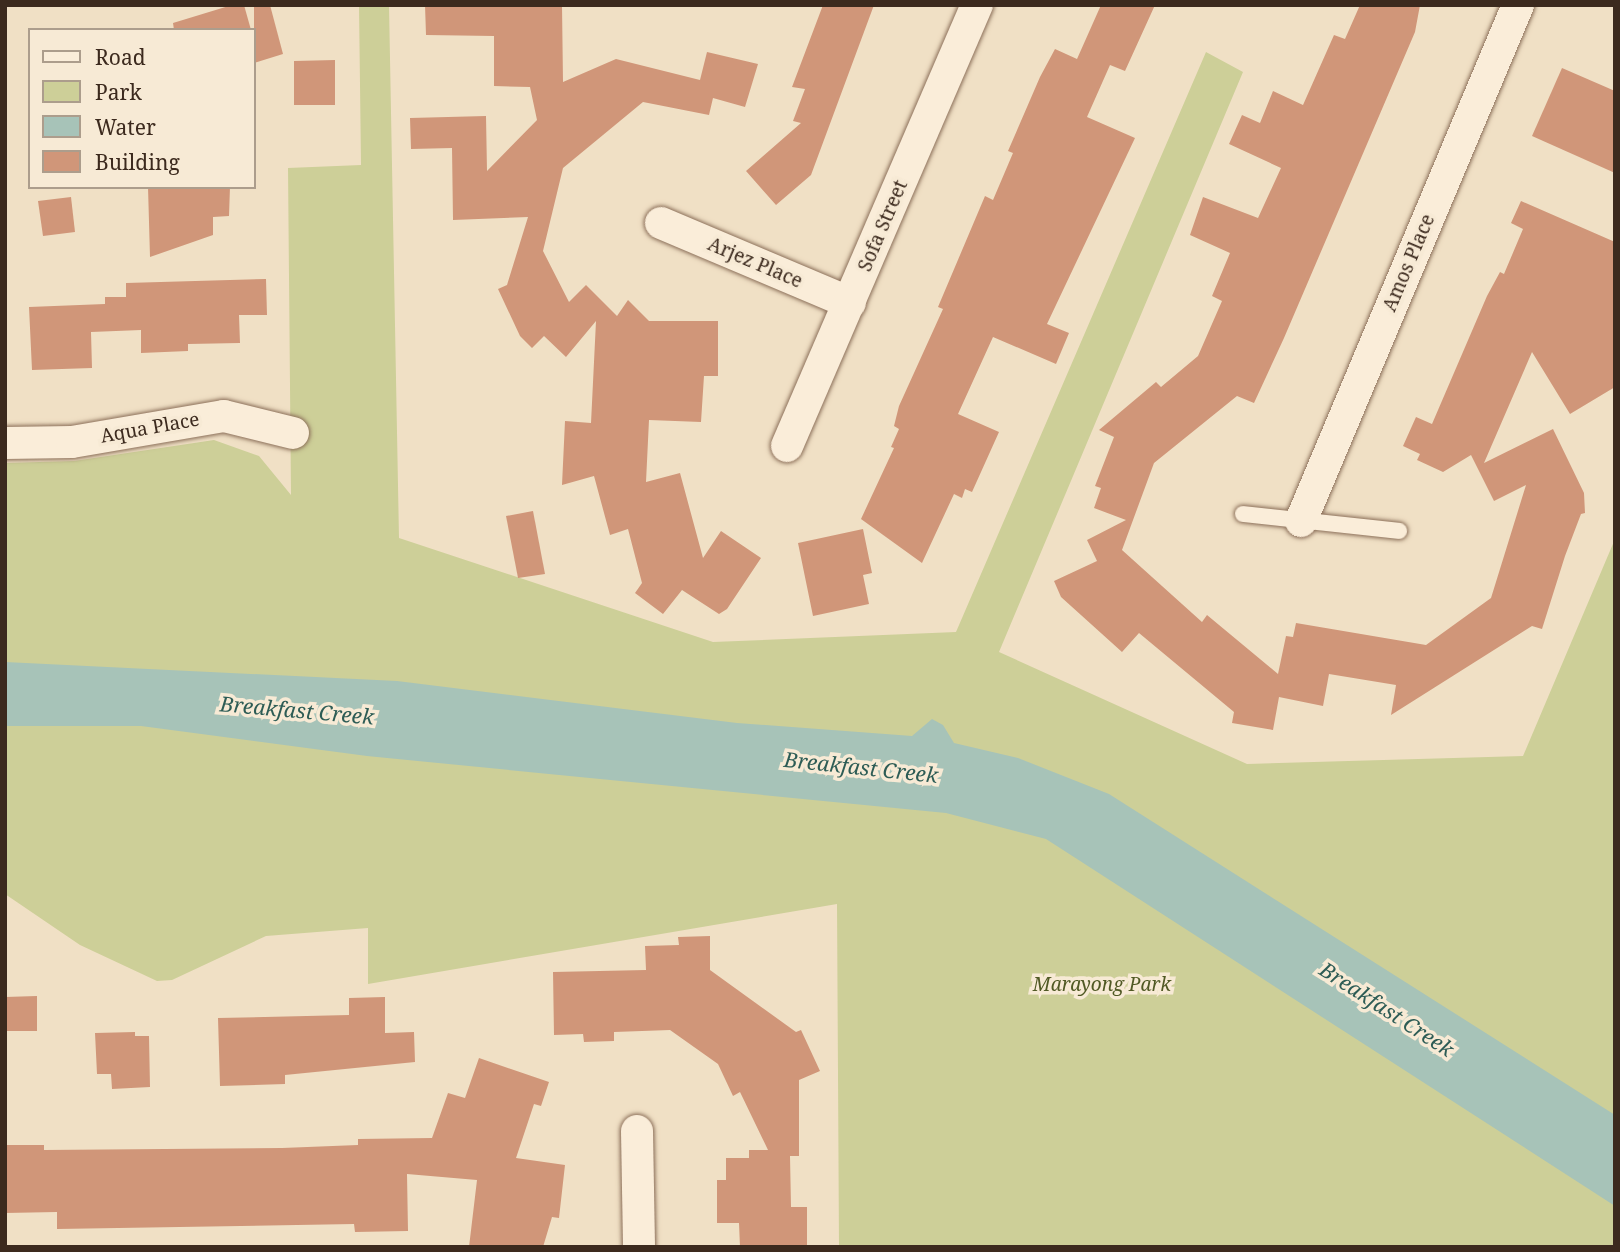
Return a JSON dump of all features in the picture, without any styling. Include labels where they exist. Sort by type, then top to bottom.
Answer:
[{"type":"street","name":"Sofa Street","points":[[787,446],[977,5]]},
{"type":"street","name":"Amos Place","points":[[1301,521],[1518,5]]},
{"type":"street","name":"Arjez Place","points":[[661,223],[850,303]]},
{"type":"street","name":"Aqua Place","points":[[5,443],[72,442],[224,415],[293,433]]},
{"type":"street","points":[[637,1131],[639,1247]]},
{"type":"lane","points":[[1243,514],[1399,531]]},
{"type":"green space","name":"Marayong Park","points":[[359,5],[389,5],[399,538],[713,642],[956,632],[1206,52],[1243,72],[999,652],[1247,764],[1523,756],[1615,539],[1615,1247],[839,1247],[837,904],[368,984],[368,928],[266,936],[172,980],[157,981],[80,945],[5,894],[5,463],[74,461],[214,440],[259,456],[291,495],[288,168],[361,165]]},
{"type":"water","name":"Breakfast Creek","points":[[5,662],[397,681],[737,723],[912,736],[932,719],[943,725],[954,743],[1018,758],[1109,794],[1615,1115],[1615,1206],[1046,839],[946,813],[367,756],[141,726],[5,726]]},
{"type":"building","points":[[232,5],[244,5],[250,28],[174,28],[173,23]]},
{"type":"building","points":[[254,5],[270,5],[283,54],[256,62]]},
{"type":"building","points":[[425,5],[562,5],[563,82],[616,59],[700,80],[707,52],[758,64],[745,107],[713,98],[709,115],[643,102],[563,168],[543,251],[569,302],[586,285],[617,316],[628,300],[649,321],[718,321],[718,376],[704,376],[701,422],[649,420],[646,482],[680,473],[703,558],[721,531],[761,558],[727,609],[719,614],[682,590],[663,614],[635,593],[642,583],[628,529],[610,535],[594,476],[562,485],[565,421],[591,423],[596,321],[566,357],[544,336],[532,348],[520,336],[498,289],[507,285],[528,217],[453,220],[452,148],[411,149],[410,118],[486,116],[487,171],[537,120],[530,87],[494,86],[494,36],[426,35]]},
{"type":"building","points":[[823,5],[874,5],[811,175],[776,205],[746,171],[801,123],[793,121],[805,89],[792,87]]},
{"type":"building","points":[[1101,5],[1155,5],[1125,71],[1110,65],[1087,117],[1135,138],[1047,324],[1069,333],[1056,364],[993,337],[958,414],[999,432],[972,492],[965,489],[962,498],[954,494],[922,563],[861,519],[894,448],[891,447],[899,429],[894,426],[899,406],[943,309],[938,307],[985,196],[993,200],[1013,153],[1008,151],[1040,77],[1055,49],[1077,59]]},
{"type":"building","points":[[1360,5],[1420,5],[1415,32],[1284,338],[1254,403],[1237,396],[1154,463],[1122,550],[1202,622],[1207,615],[1278,674],[1286,636],[1293,637],[1296,623],[1426,645],[1491,598],[1526,485],[1494,501],[1471,455],[1443,472],[1417,460],[1420,454],[1403,446],[1416,417],[1432,424],[1487,296],[1500,272],[1504,274],[1523,229],[1511,223],[1521,201],[1615,242],[1615,387],[1570,414],[1532,352],[1484,463],[1553,429],[1584,493],[1585,513],[1581,514],[1565,556],[1542,629],[1532,626],[1391,715],[1396,685],[1329,674],[1323,706],[1279,697],[1273,730],[1232,723],[1234,712],[1139,633],[1122,652],[1061,597],[1054,581],[1097,561],[1087,540],[1126,520],[1094,508],[1101,488],[1095,486],[1114,437],[1099,430],[1156,382],[1161,387],[1198,356],[1222,301],[1212,296],[1230,253],[1190,235],[1203,197],[1258,218],[1281,168],[1229,144],[1242,115],[1260,123],[1273,91],[1303,105],[1334,35],[1345,39]]},
{"type":"building","points":[[335,60],[335,105],[294,105],[294,61]]},
{"type":"building","points":[[1562,68],[1615,91],[1615,173],[1532,136]]},
{"type":"building","points":[[148,189],[230,189],[229,216],[213,217],[213,235],[150,257]]},
{"type":"building","points":[[71,197],[75,232],[43,236],[38,201]]},
{"type":"building","points":[[266,279],[267,315],[239,315],[240,343],[188,344],[188,351],[141,353],[141,330],[91,332],[92,368],[32,370],[29,307],[105,304],[105,297],[126,297],[126,283]]},
{"type":"building","points":[[533,511],[545,574],[518,578],[506,516]]},
{"type":"building","points":[[863,529],[872,573],[863,575],[869,604],[813,616],[798,543]]},
{"type":"building","points":[[710,936],[710,970],[796,1032],[801,1030],[820,1071],[799,1080],[799,1156],[790,1156],[791,1207],[807,1207],[807,1247],[740,1247],[739,1223],[717,1223],[717,1180],[726,1180],[726,1158],[749,1158],[749,1150],[768,1150],[740,1092],[733,1096],[718,1064],[670,1030],[614,1032],[614,1041],[584,1042],[583,1034],[554,1035],[553,972],[646,970],[645,946],[679,945],[678,937]]},
{"type":"building","points":[[37,996],[37,1031],[5,1031],[5,997]]},
{"type":"building","points":[[385,997],[385,1033],[414,1032],[415,1062],[285,1075],[285,1084],[220,1086],[218,1018],[349,1015],[349,998]]},
{"type":"building","points":[[135,1032],[135,1036],[149,1036],[150,1087],[112,1089],[111,1074],[97,1074],[95,1033]]},
{"type":"building","points":[[479,1058],[549,1082],[541,1106],[534,1104],[516,1158],[565,1165],[559,1218],[552,1217],[543,1247],[469,1247],[477,1180],[407,1174],[408,1231],[355,1232],[354,1224],[57,1229],[57,1212],[5,1213],[5,1145],[44,1145],[44,1150],[282,1148],[358,1145],[358,1139],[432,1138],[448,1093],[465,1098]]}]
